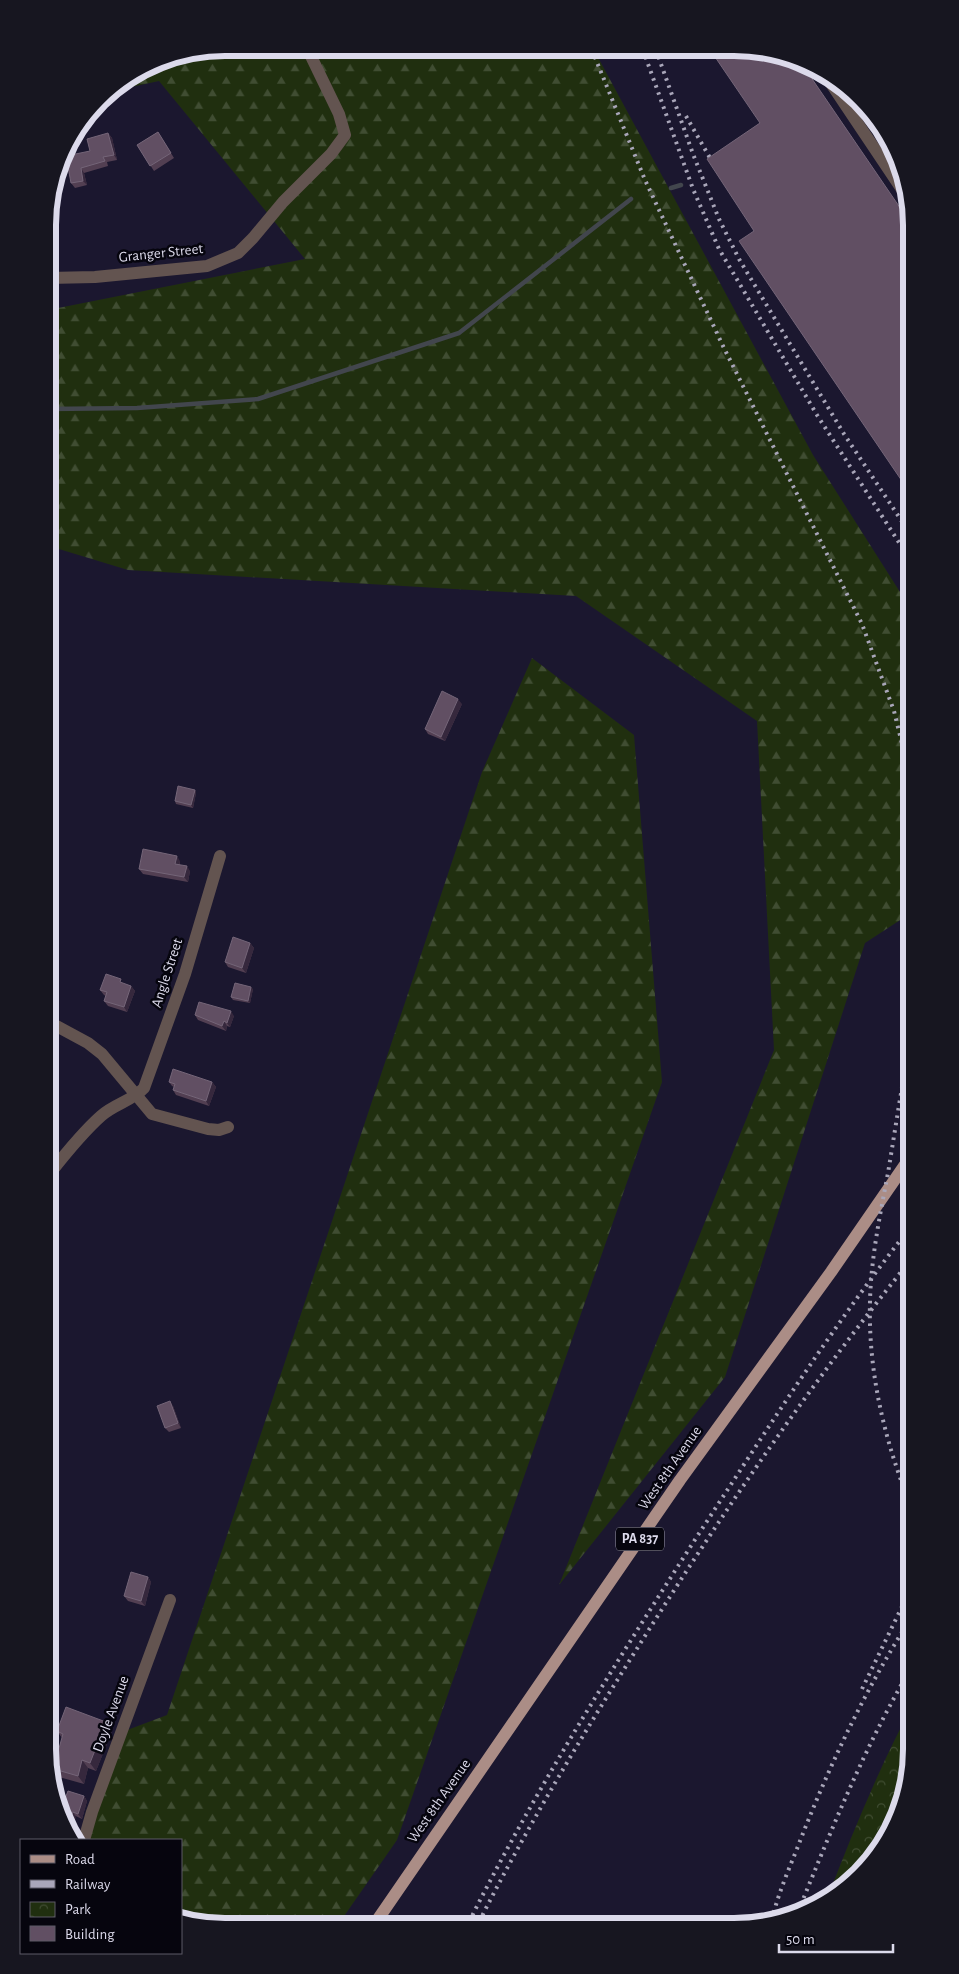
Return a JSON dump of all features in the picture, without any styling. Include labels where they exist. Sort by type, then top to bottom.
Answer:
[{"type":"main road","name":"West 8th Avenue","points":[[379,1918],[680,1480],[831,1272],[902,1169]]},
{"type":"street","name":"Granger Street","points":[[57,278],[95,277],[207,266],[238,253],[282,202],[331,154],[345,136],[339,114],[311,57]]},
{"type":"street","points":[[836,91],[897,182]]},
{"type":"street","name":"Angle Street","points":[[137,1096],[144,1088],[185,974],[220,856]]},
{"type":"street","points":[[56,1026],[88,1043],[102,1054],[152,1114],[208,1129],[219,1130],[228,1127]]},
{"type":"street","points":[[56,1166],[102,1115],[118,1104],[137,1096]]},
{"type":"street","name":"Doyle Avenue","points":[[84,1839],[92,1812],[170,1600]]},
{"type":"green space","points":[[597,56],[813,455],[903,596],[903,919],[865,943],[725,1377],[559,1585],[774,1050],[757,721],[576,596],[128,570],[57,548],[57,308],[305,259],[159,81],[127,88],[161,69],[182,62],[214,57]]},
{"type":"green space","points":[[532,658],[634,735],[662,1082],[397,1840],[343,1918],[226,1918],[182,1912],[182,1839],[87,1839],[122,1732],[167,1715],[482,772]]},
{"type":"green space","points":[[902,1726],[902,1760],[894,1803],[880,1833],[868,1852],[845,1876],[832,1886],[866,1802]]},
{"type":"building","points":[[714,56],[766,60],[788,65],[809,75],[902,210],[903,482],[739,241],[754,231],[707,159],[760,123]]},
{"type":"building","points":[[158,132],[171,153],[150,166],[137,145]]},
{"type":"building","points":[[108,133],[114,155],[103,157],[105,161],[81,168],[83,181],[71,183],[68,165],[72,155],[90,151],[87,139]]},
{"type":"building","points":[[442,691],[458,699],[441,737],[425,729]]},
{"type":"building","points":[[178,786],[195,790],[191,805],[175,801]]},
{"type":"building","points":[[143,849],[177,856],[175,864],[187,866],[184,877],[139,869]]},
{"type":"building","points":[[233,937],[250,943],[242,968],[225,962]]},
{"type":"building","points":[[106,974],[121,979],[120,982],[131,986],[124,1007],[104,1001],[107,992],[100,990]]},
{"type":"building","points":[[235,983],[251,987],[248,1001],[231,997]]},
{"type":"building","points":[[199,1002],[231,1011],[227,1023],[224,1021],[222,1026],[195,1015]]},
{"type":"building","points":[[173,1069],[212,1082],[206,1101],[173,1090],[175,1084],[169,1082]]},
{"type":"building","points":[[170,1401],[178,1423],[165,1428],[157,1406]]},
{"type":"building","points":[[131,1572],[148,1577],[141,1601],[124,1596]]},
{"type":"building","points":[[66,1707],[106,1722],[90,1763],[82,1760],[78,1776],[58,1770],[57,1756],[63,1734],[57,1731]]},
{"type":"building","points":[[68,1791],[84,1796],[78,1814],[73,1812],[71,1817],[64,1800]]},
{"type":"waterway","points":[[671,188],[681,185]]},
{"type":"waterway","points":[[57,409],[137,408],[258,399],[459,333],[631,199]]},
{"type":"railway","points":[[595,56],[645,180],[723,346],[862,624],[894,711],[903,746]]},
{"type":"railway","points":[[645,56],[693,189],[719,249],[817,415],[903,548]]},
{"type":"railway","points":[[658,56],[693,154],[719,219],[739,259],[844,434],[903,523]]},
{"type":"railway","points":[[686,116],[714,165]]},
{"type":"railway","points":[[902,1087],[876,1237],[870,1301],[870,1327],[875,1379],[885,1430],[902,1482]]},
{"type":"railway","points":[[471,1918],[550,1774],[637,1630],[800,1380],[902,1238]]},
{"type":"railway","points":[[481,1918],[564,1767],[686,1571],[778,1436],[842,1348],[902,1270]]},
{"type":"railway","points":[[862,1689],[902,1606]]},
{"type":"railway","points":[[774,1913],[788,1870],[836,1755],[864,1699],[902,1633]]},
{"type":"railway","points":[[802,1903],[864,1757],[902,1683]]}]
